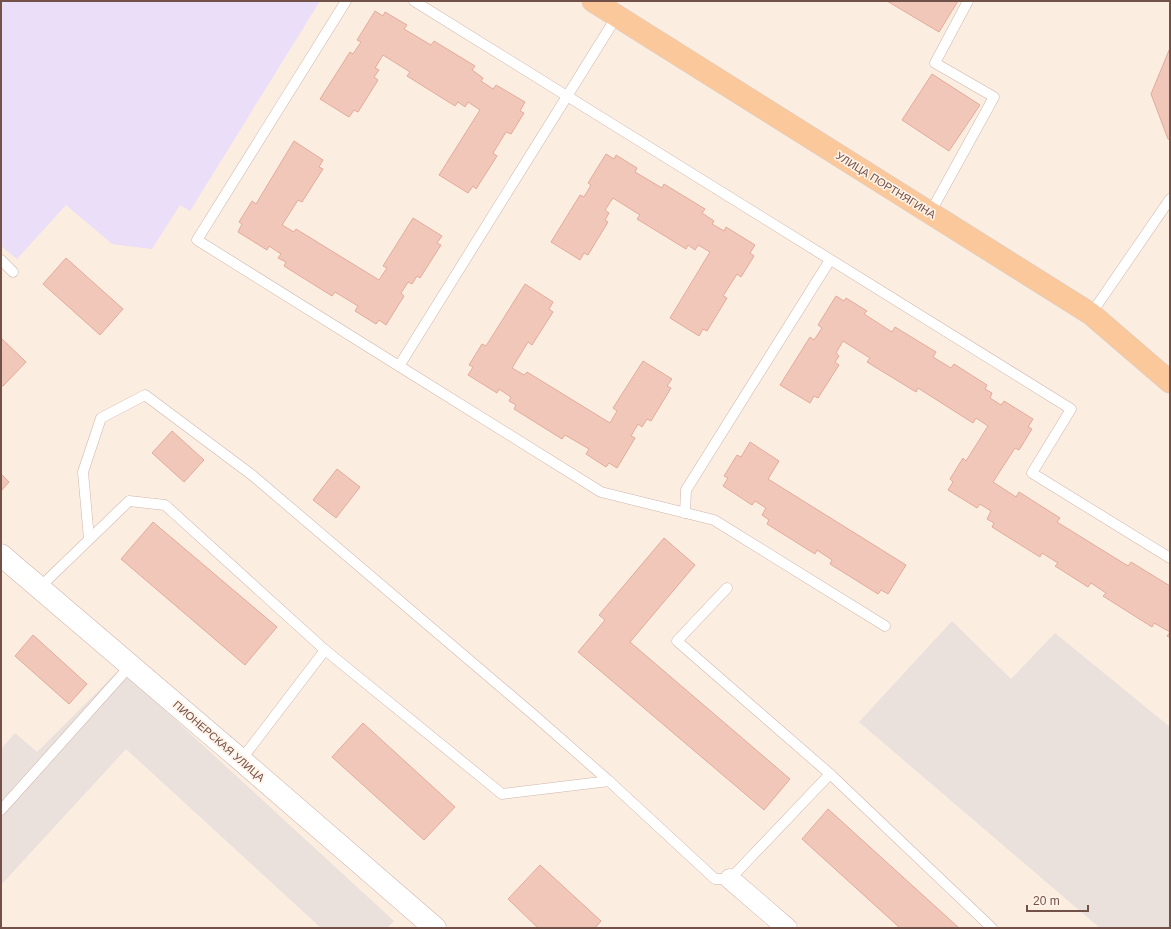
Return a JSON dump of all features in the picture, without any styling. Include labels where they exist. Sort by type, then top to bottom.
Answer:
[{"type":"main road","name":"УЛИЦА ПОРТНЯГИНА","points":[[593,1],[1091,314],[1170,382]]},
{"type":"street","name":"ПИОНЕРСКАЯ УЛИЦА","points":[[1,556],[241,760],[435,928]]},
{"type":"street","points":[[730,878],[787,928]]},
{"type":"lane","points":[[346,1],[197,240],[601,492],[714,520],[885,626]]},
{"type":"lane","points":[[414,1],[1071,409],[1032,473],[1170,558]]},
{"type":"lane","points":[[930,213],[994,97],[935,63],[968,1]]},
{"type":"lane","points":[[398,366],[617,16]]},
{"type":"lane","points":[[1091,314],[1170,199]]},
{"type":"lane","points":[[1,260],[13,272]]},
{"type":"lane","points":[[685,513],[686,490],[830,260]]},
{"type":"lane","points":[[89,540],[83,472],[101,418],[145,395],[252,475],[535,716],[715,879],[730,878],[830,774]]},
{"type":"lane","points":[[39,588],[129,501],[165,505],[325,650],[502,794],[609,782]]},
{"type":"lane","points":[[726,588],[677,641],[830,774],[992,928]]},
{"type":"lane","points":[[241,760],[325,650]]},
{"type":"lane","points":[[1,810],[130,666]]},
{"type":"shaded area","points":[[1,1],[320,1],[190,211],[180,205],[152,249],[112,244],[66,205],[17,259],[1,246]]},
{"type":"shaded area","points":[[952,621],[1011,679],[1055,633],[1170,727],[1170,928],[1100,928],[859,722]]},
{"type":"shaded area","points":[[120,669],[394,921],[387,928],[321,928],[126,749],[1,885],[1,749],[15,733],[37,752]]},
{"type":"building","points":[[887,1],[958,1],[939,32]]},
{"type":"building","points":[[375,11],[383,16],[385,12],[407,25],[404,29],[431,45],[434,41],[475,66],[472,70],[483,78],[481,81],[493,89],[496,85],[525,102],[520,111],[524,113],[511,134],[506,132],[493,153],[497,156],[476,189],[473,186],[468,193],[439,175],[480,110],[468,102],[465,107],[458,102],[455,106],[407,76],[410,72],[383,55],[375,68],[379,70],[374,77],[378,80],[358,112],[354,110],[349,117],[320,99],[350,52],[353,54],[361,42],[357,40]]},
{"type":"building","points":[[1170,48],[1170,140],[1168,139],[1151,94]]},
{"type":"building","points":[[932,74],[980,105],[949,151],[902,120]]},
{"type":"building","points":[[294,141],[323,160],[319,167],[323,169],[302,202],[298,200],[282,225],[294,232],[296,229],[379,280],[387,268],[383,266],[413,218],[442,236],[437,243],[441,245],[420,278],[417,276],[412,284],[408,282],[401,293],[404,296],[386,325],[379,320],[376,324],[355,311],[358,306],[335,292],[332,296],[284,266],[286,262],[278,258],[281,254],[269,246],[267,250],[238,232],[242,224],[239,222],[252,201],[256,204]]},
{"type":"building","points":[[606,154],[614,159],[616,155],[637,168],[635,172],[662,188],[664,184],[705,209],[702,213],[714,221],[712,224],[724,231],[726,227],[755,245],[750,253],[754,256],[741,277],[737,274],[723,296],[727,298],[707,331],[703,329],[699,336],[670,318],[710,252],[698,245],[695,250],[688,245],[686,249],[637,219],[640,215],[613,198],[605,210],[609,213],[605,220],[608,222],[588,255],[584,253],[580,260],[551,242],[580,195],[584,197],[591,185],[588,183]]},
{"type":"building","points":[[66,258],[123,309],[100,335],[43,284]]},
{"type":"building","points":[[525,284],[553,302],[549,309],[553,312],[532,345],[528,342],[512,368],[524,375],[527,372],[610,423],[617,411],[613,408],[643,361],[672,379],[667,386],[671,388],[651,421],[647,419],[642,427],[638,424],[631,436],[635,438],[617,468],[609,463],[606,467],[586,454],[589,449],[565,435],[562,439],[514,409],[516,405],[509,401],[511,397],[499,389],[497,393],[468,375],[473,367],[469,365],[482,344],[486,346]]},
{"type":"building","points":[[836,296],[844,301],[846,298],[867,311],[864,314],[892,332],[895,327],[936,352],[933,357],[951,368],[954,364],[987,385],[985,389],[992,393],[990,398],[1001,405],[1004,401],[1033,419],[1028,427],[1032,429],[1019,450],[1015,448],[993,482],[1016,497],[1019,492],[1060,518],[1057,522],[1128,566],[1131,562],[1170,586],[1170,632],[1154,623],[1152,627],[1103,596],[1106,593],[1091,583],[1088,587],[1055,566],[1058,563],[1042,553],[1040,557],[992,527],[994,523],[987,519],[991,511],[980,504],[977,508],[948,490],[953,482],[950,479],[963,458],[966,461],[988,426],[976,418],[973,423],[918,388],[916,392],[867,362],[870,358],[843,341],[836,353],[839,356],[835,362],[839,365],[818,398],[814,396],[810,403],[780,385],[810,337],[814,340],[822,328],[818,325]]},
{"type":"building","points":[[1,338],[26,362],[3,386],[1,385]]},
{"type":"building","points":[[172,431],[204,460],[184,482],[152,453]]},
{"type":"building","points":[[750,442],[779,461],[768,479],[906,565],[888,594],[881,590],[878,594],[830,564],[832,560],[817,550],[815,554],[767,524],[769,520],[762,515],[766,508],[755,501],[752,505],[723,486],[728,478],[724,476],[737,455],[741,457]]},
{"type":"building","points":[[337,469],[360,487],[336,518],[313,500]]},
{"type":"building","points":[[1,474],[9,482],[1,491]]},
{"type":"building","points":[[153,522],[277,627],[245,665],[121,559]]},
{"type":"building","points":[[664,538],[695,565],[630,642],[790,779],[764,810],[578,652],[605,620],[599,615]]},
{"type":"building","points":[[33,635],[87,684],[69,704],[15,656]]},
{"type":"building","points":[[363,723],[455,807],[424,840],[332,757]]},
{"type":"building","points":[[828,809],[959,928],[900,928],[802,839]]},
{"type":"building","points":[[540,865],[601,921],[595,928],[538,928],[508,899]]}]
